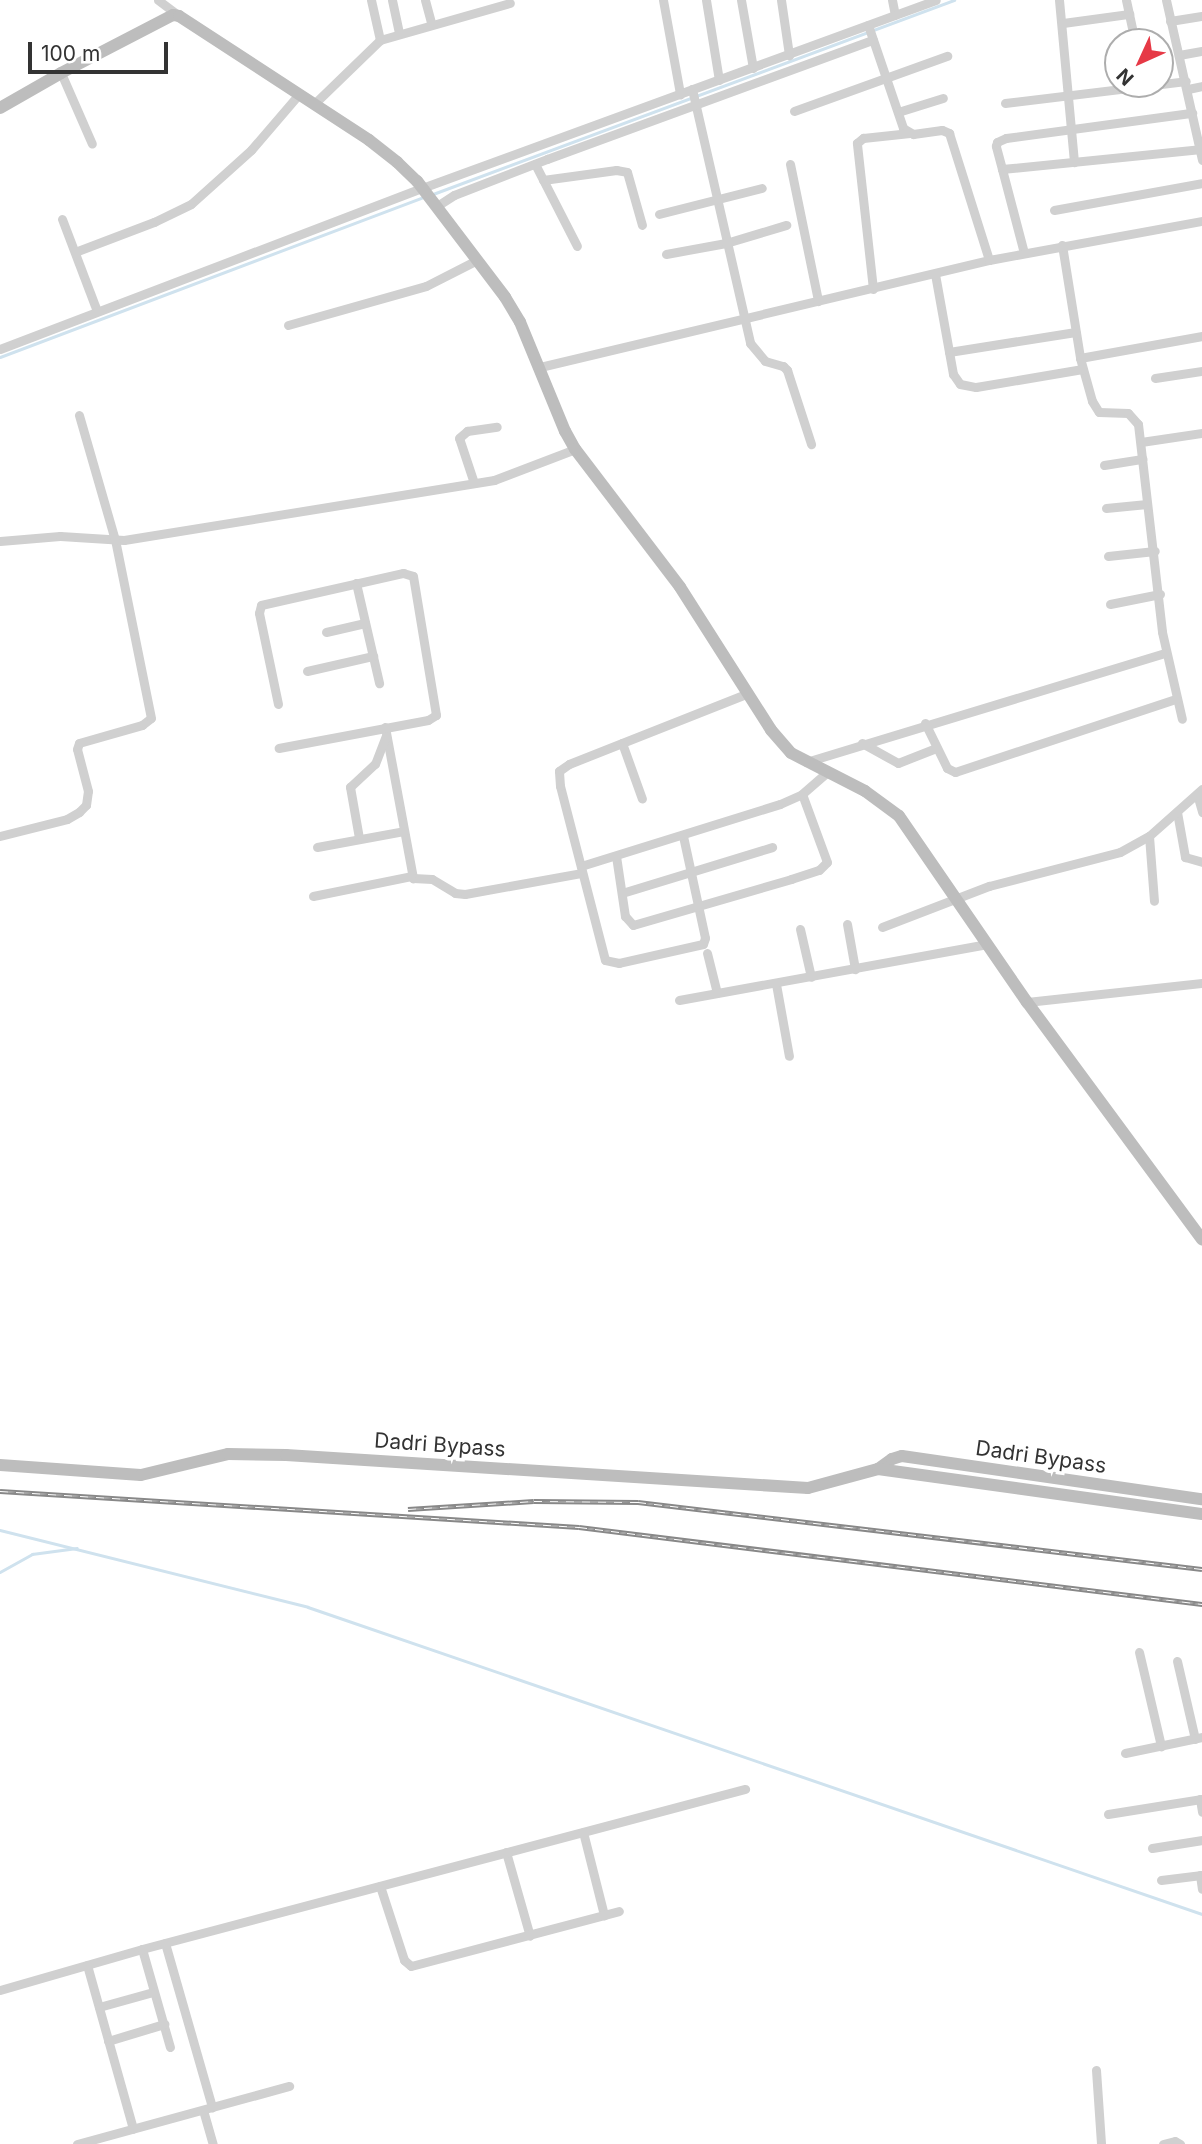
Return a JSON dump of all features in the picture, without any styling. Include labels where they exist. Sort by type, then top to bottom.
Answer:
[{"type":"street","points":[[158,0],[369,140],[430,198],[520,322],[575,449],[680,587],[780,742],[804,762],[883,802],[899,816],[1027,1002],[1202,1239]]},
{"type":"street","points":[[371,0],[380,40]]},
{"type":"street","points":[[392,0],[399,33]]},
{"type":"street","points":[[425,0],[431,23]]},
{"type":"street","points":[[663,0],[680,94]]},
{"type":"street","points":[[706,0],[719,80]]},
{"type":"street","points":[[741,0],[752,68]]},
{"type":"street","points":[[780,0],[789,55]]},
{"type":"street","points":[[892,0],[895,15]]},
{"type":"street","points":[[430,198],[454,195],[535,164],[694,97],[870,32],[895,15],[936,0]]},
{"type":"street","points":[[1059,0],[1074,162]]},
{"type":"street","points":[[1126,0],[1132,28]]},
{"type":"street","points":[[1166,0],[1202,160]]},
{"type":"street","points":[[314,104],[380,40],[431,23],[510,3]]},
{"type":"street","points":[[1063,23],[1129,14]]},
{"type":"street","points":[[0,108],[173,15],[179,16]]},
{"type":"street","points":[[1170,21],[1202,16]]},
{"type":"street","points":[[0,349],[97,311],[430,198],[680,94],[694,97],[719,80],[789,55],[870,32]]},
{"type":"street","points":[[870,32],[903,128],[910,133]]},
{"type":"street","points":[[1179,55],[1202,51]]},
{"type":"street","points":[[794,111],[947,56]]},
{"type":"street","points":[[61,73],[92,144]]},
{"type":"street","points":[[1174,85],[1202,86]]},
{"type":"street","points":[[1004,103],[1104,91]]},
{"type":"street","points":[[75,252],[154,222],[191,204],[251,150],[299,94]]},
{"type":"street","points":[[694,97],[750,343],[759,355],[787,370],[811,444]]},
{"type":"street","points":[[898,112],[943,97]]},
{"type":"street","points":[[1024,253],[996,146],[1001,139],[1192,113]]},
{"type":"street","points":[[873,289],[858,143],[863,138],[942,130],[949,133],[989,260]]},
{"type":"street","points":[[1002,169],[1201,149]]},
{"type":"street","points":[[535,164],[577,246]]},
{"type":"street","points":[[790,164],[818,301]]},
{"type":"street","points":[[543,180],[616,170],[627,172],[642,225]]},
{"type":"street","points":[[1054,210],[1202,183]]},
{"type":"street","points":[[659,214],[762,188]]},
{"type":"street","points":[[62,219],[97,311]]},
{"type":"street","points":[[540,367],[743,316],[873,289],[989,260],[1202,221]]},
{"type":"street","points":[[666,254],[726,243],[786,225]]},
{"type":"street","points":[[1062,245],[1082,369],[1095,408],[1105,415],[1133,416],[1141,442],[1166,653],[1182,719]]},
{"type":"street","points":[[288,325],[426,286],[477,260]]},
{"type":"street","points":[[934,274],[953,374],[966,387],[1082,369]]},
{"type":"street","points":[[949,352],[1075,332]]},
{"type":"street","points":[[1080,358],[1202,336]]},
{"type":"street","points":[[1155,378],[1202,371]]},
{"type":"street","points":[[0,836],[67,819],[79,812],[86,805],[88,791],[79,743],[142,725],[151,718],[115,540],[79,415]]},
{"type":"street","points":[[474,483],[459,438],[467,431],[497,427]]},
{"type":"street","points":[[1141,442],[1202,433]]},
{"type":"street","points":[[0,541],[60,537],[115,540],[494,480],[575,449]]},
{"type":"street","points":[[1104,465],[1143,459]]},
{"type":"street","points":[[1106,509],[1147,504]]},
{"type":"street","points":[[1108,556],[1155,551]]},
{"type":"street","points":[[278,704],[259,609],[266,603],[356,583],[403,573],[413,576],[437,712],[428,720],[386,730],[279,748]]},
{"type":"street","points":[[356,583],[379,682]]},
{"type":"street","points":[[1110,604],[1160,594]]},
{"type":"street","points":[[326,632],[365,624]]},
{"type":"street","points":[[804,762],[925,723],[1166,653]]},
{"type":"street","points":[[307,671],[373,656]]},
{"type":"street","points":[[683,836],[699,908],[703,944],[619,963],[609,962],[603,957],[558,774],[569,764],[748,693]]},
{"type":"street","points":[[925,723],[947,768],[958,772],[1175,699]]},
{"type":"street","points":[[386,730],[411,876]]},
{"type":"street","points":[[359,838],[350,788],[375,764],[386,730]]},
{"type":"street","points":[[622,743],[642,799]]},
{"type":"street","points":[[862,743],[898,763],[936,748]]},
{"type":"street","points":[[313,896],[411,876],[434,879],[460,894],[581,869],[780,804],[802,794],[826,772]]},
{"type":"street","points":[[882,927],[956,901],[989,886],[1120,852],[1149,836],[1199,792]]},
{"type":"street","points":[[1199,792],[1202,812]]},
{"type":"street","points":[[616,856],[627,922],[634,925],[699,908],[824,867],[826,856],[802,794]]},
{"type":"street","points":[[1177,812],[1185,857],[1202,862]]},
{"type":"street","points":[[317,847],[404,831]]},
{"type":"street","points":[[1149,836],[1154,901]]},
{"type":"street","points":[[622,894],[772,848]]},
{"type":"street","points":[[846,925],[855,969]]},
{"type":"street","points":[[800,929],[811,977]]},
{"type":"street","points":[[679,1000],[986,944]]},
{"type":"street","points":[[707,953],[717,993]]},
{"type":"street","points":[[1027,1002],[1202,983]]},
{"type":"street","points":[[776,984],[789,1056]]},
{"type":"street","name":"Dadri Bypass","points":[[0,1465],[141,1475],[228,1454],[286,1455],[795,1488],[820,1487],[878,1469],[892,1459],[902,1457],[1202,1499]]},
{"type":"street","name":"Dadri Bypass","points":[[878,1469],[1202,1514]]},
{"type":"street","points":[[1139,1652],[1161,1746]]},
{"type":"street","points":[[1125,1753],[1199,1738],[1177,1661]]},
{"type":"street","points":[[0,1990],[142,1949],[745,1789]]},
{"type":"street","points":[[1108,1814],[1201,1799],[1202,1812]]},
{"type":"street","points":[[583,1832],[604,1915]]},
{"type":"street","points":[[1152,1848],[1202,1840]]},
{"type":"street","points":[[506,1852],[530,1936]]},
{"type":"street","points":[[1161,1880],[1201,1875],[1202,1889]]},
{"type":"street","points":[[380,1886],[404,1960],[411,1966],[618,1911]]},
{"type":"street","points":[[165,1943],[207,2108],[213,2144]]},
{"type":"street","points":[[142,1949],[170,2047]]},
{"type":"street","points":[[87,1965],[133,2129]]},
{"type":"street","points":[[99,2007],[153,1992]]},
{"type":"street","points":[[108,2041],[164,2024]]},
{"type":"street","points":[[1096,2070],[1101,2144]]},
{"type":"street","points":[[77,2144],[289,2086]]},
{"type":"street","points":[[1163,2144],[1175,2141],[1180,2144]]},
{"type":"waterway","points":[[433,194],[954,0]]},
{"type":"waterway","points":[[0,357],[423,197]]},
{"type":"waterway","points":[[0,1530],[308,1607],[1202,1914]]},
{"type":"waterway","points":[[0,1572],[32,1554],[77,1548]]},
{"type":"railway","points":[[0,1491],[579,1527],[1202,1604]]},
{"type":"railway","points":[[408,1509],[534,1501],[638,1502],[1202,1569]]}]
